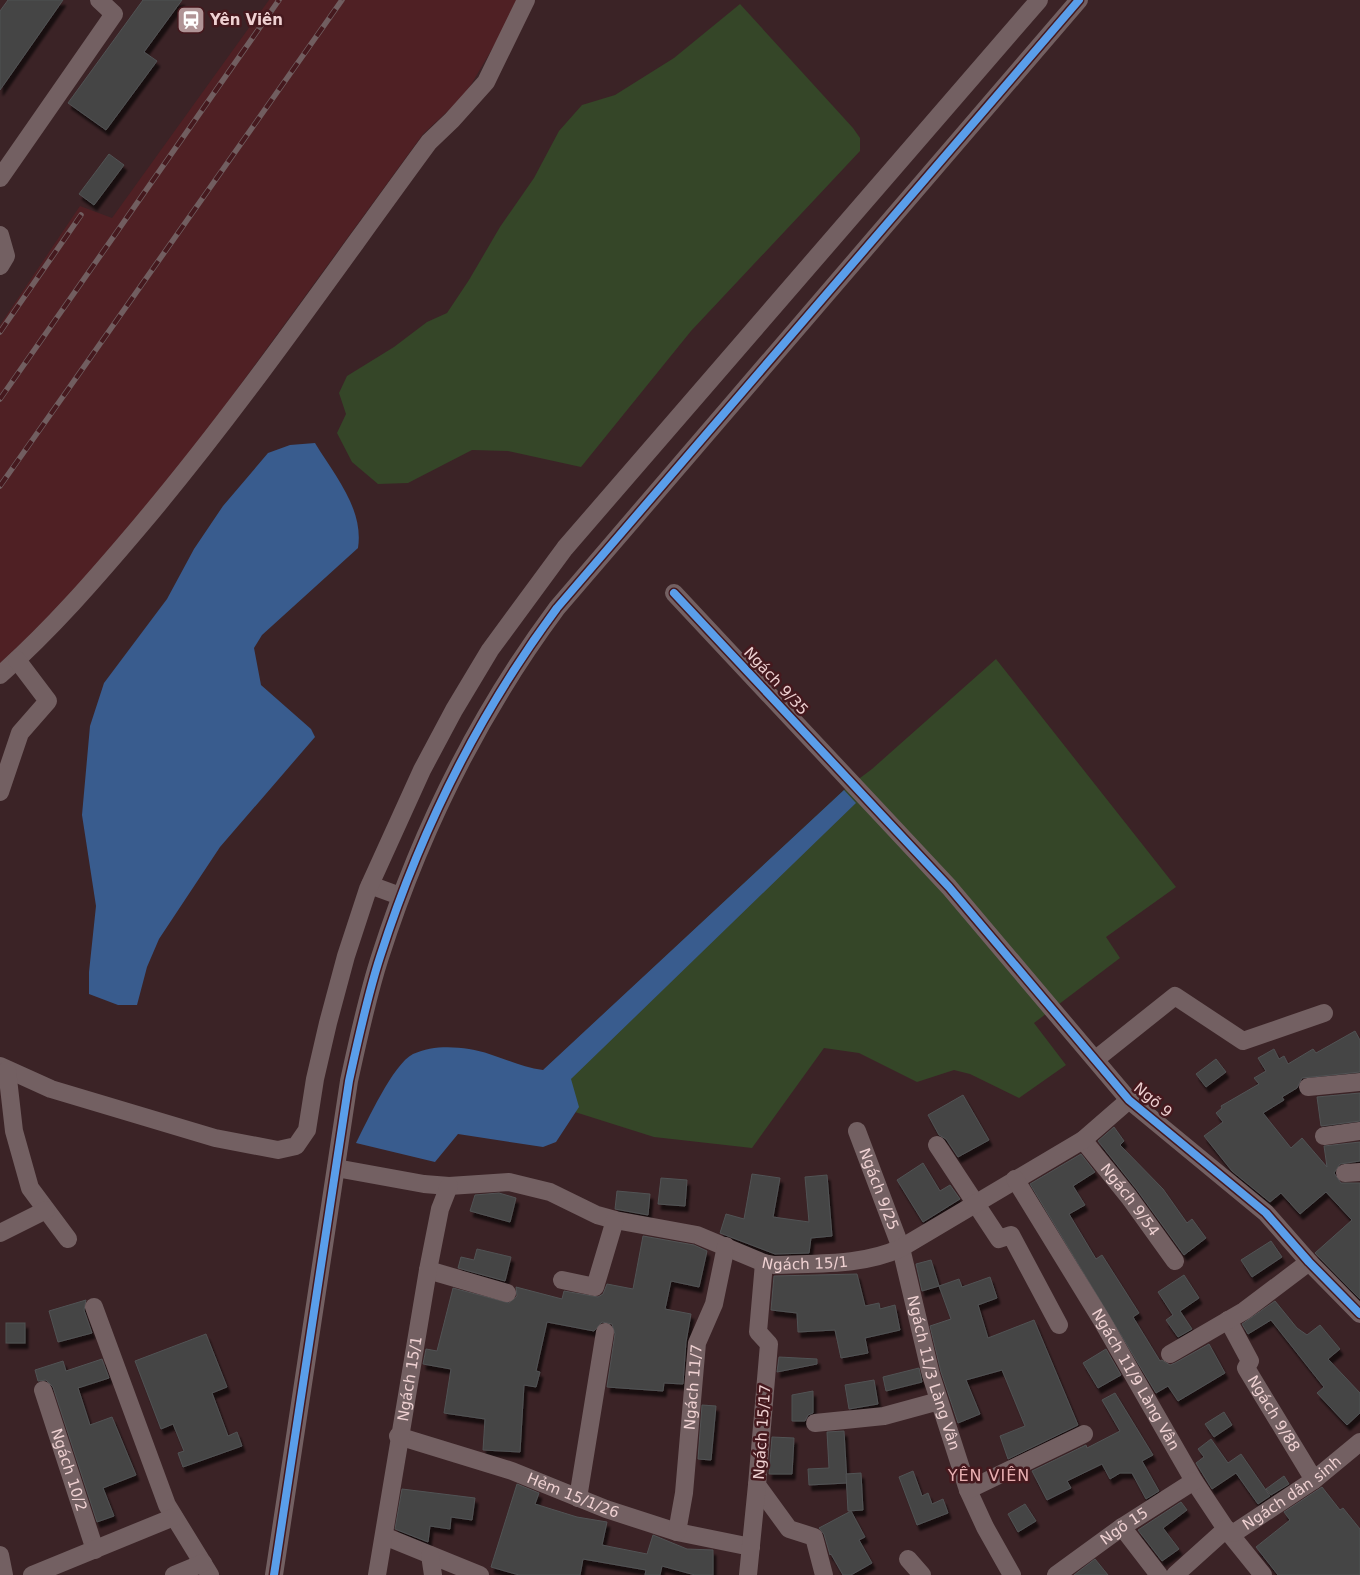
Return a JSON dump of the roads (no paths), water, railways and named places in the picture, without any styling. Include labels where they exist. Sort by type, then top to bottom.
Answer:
[{"type":"street","points":[[0,178],[114,14],[100,0]]},
{"type":"street","points":[[0,676],[101,571],[196,459],[429,142],[452,120],[486,82],[526,0]]},
{"type":"street","points":[[4,1068],[51,1089],[215,1138],[278,1150],[296,1146],[307,1130],[315,1079],[328,1023],[346,956],[370,885],[392,832],[454,710],[490,650],[565,548],[1039,0]]},
{"type":"street","points":[[274,1575],[349,1081],[361,1025],[379,958],[400,896],[430,825],[487,712],[524,652],[557,608],[1079,0]]},
{"type":"street","points":[[0,235],[6,256],[0,266]]},
{"type":"street","name":"Ngách 9/35","points":[[674,593],[949,887]]},
{"type":"street","points":[[0,792],[0,785],[20,733],[48,701],[17,660]]},
{"type":"street","points":[[370,885],[400,896]]},
{"type":"street","name":"Ngõ 9","points":[[949,887],[1129,1100],[1266,1213],[1309,1262],[1360,1314]]},
{"type":"street","points":[[1096,1059],[1175,996],[1243,1041],[1324,1013]]},
{"type":"street","points":[[4,1068],[16,1140],[30,1188],[68,1239]]},
{"type":"street","points":[[1308,1086],[1360,1082]]},
{"type":"street","name":"Ngách 15/1","points":[[336,1168],[424,1184],[450,1186],[509,1182],[550,1192],[596,1215],[697,1235],[764,1263],[774,1265],[854,1261],[882,1257],[901,1248],[1083,1140],[1129,1100]]},
{"type":"street","name":"Ngách 9/25","points":[[856,1131],[901,1248]]},
{"type":"street","points":[[1324,1136],[1360,1131]]},
{"type":"street","name":"Ngách 9/54","points":[[1083,1140],[1175,1261]]},
{"type":"street","points":[[938,1145],[974,1204],[999,1239],[1011,1235],[1059,1325]]},
{"type":"street","name":"Ngách 11/9 Làng Vân","points":[[1015,1180],[1101,1319],[1194,1481],[1226,1529],[1263,1575]]},
{"type":"street","name":"Ngách 15/1","points":[[377,1575],[398,1436],[428,1270],[440,1209],[450,1186]]},
{"type":"street","points":[[0,1233],[46,1210]]},
{"type":"street","points":[[562,1280],[595,1287],[615,1220]]},
{"type":"street","name":"Ngách 11/7","points":[[676,1532],[684,1493],[697,1343],[714,1304],[726,1246]]},
{"type":"street","name":"Ngách 11/3 Làng Vân","points":[[901,1248],[939,1401],[961,1462],[968,1490],[985,1527],[1012,1575]]},
{"type":"street","points":[[1170,1354],[1228,1320],[1309,1262]]},
{"type":"street","name":"Ngách 15/17","points":[[764,1263],[758,1332],[769,1344],[757,1486],[789,1529],[814,1537],[824,1575]]},
{"type":"street","points":[[428,1270],[507,1293]]},
{"type":"street","points":[[94,1307],[167,1505],[207,1569],[174,1575]]},
{"type":"street","name":"Ngách 9/88","points":[[1228,1320],[1250,1361],[1246,1368],[1314,1480]]},
{"type":"street","points":[[578,1498],[605,1332]]},
{"type":"street","name":"Ngách 10/2","points":[[43,1390],[95,1550]]},
{"type":"street","points":[[815,1423],[884,1416],[939,1401]]},
{"type":"street","points":[[968,1490],[1084,1434]]},
{"type":"street","name":"Hẻm 15/1/26","points":[[398,1436],[512,1471],[578,1498],[676,1532],[751,1547]]},
{"type":"street","name":"Ngách dân sinh","points":[[1175,1575],[1226,1529],[1234,1533],[1314,1480],[1360,1442]]},
{"type":"street","name":"Ngõ 15","points":[[1056,1575],[1122,1527],[1194,1481]]},
{"type":"street","points":[[748,1575],[757,1486]]},
{"type":"street","points":[[32,1575],[174,1517]]},
{"type":"street","points":[[1122,1527],[1159,1575]]},
{"type":"street","points":[[384,1536],[480,1575]]},
{"type":"street","points":[[0,1555],[4,1575]]},
{"type":"street","points":[[430,1555],[433,1575]]},
{"type":"street","points":[[908,1559],[922,1575]]},
{"type":"water","points":[[315,443],[339,480],[352,506],[359,534],[358,548],[262,635],[254,648],[261,685],[311,729],[315,737],[220,847],[159,939],[147,967],[137,1005],[118,1005],[89,994],[89,972],[96,906],[82,815],[90,726],[104,683],[167,599],[194,549],[223,506],[268,453],[290,445]]},
{"type":"water","points":[[844,790],[856,803],[571,1079],[579,1107],[556,1142],[543,1147],[458,1134],[435,1162],[356,1143],[381,1094],[397,1069],[405,1060],[420,1051],[441,1047],[469,1049],[543,1070]]},
{"type":"railway","points":[[0,399],[279,0]]},
{"type":"railway","points":[[0,486],[342,0]]},
{"type":"railway","points":[[0,332],[81,215]]},
{"type":"place","name":"Yên Viên","points":[[191,20]]},
{"type":"district","name":"YÊN VIÊN","points":[[989,1475]]}]
